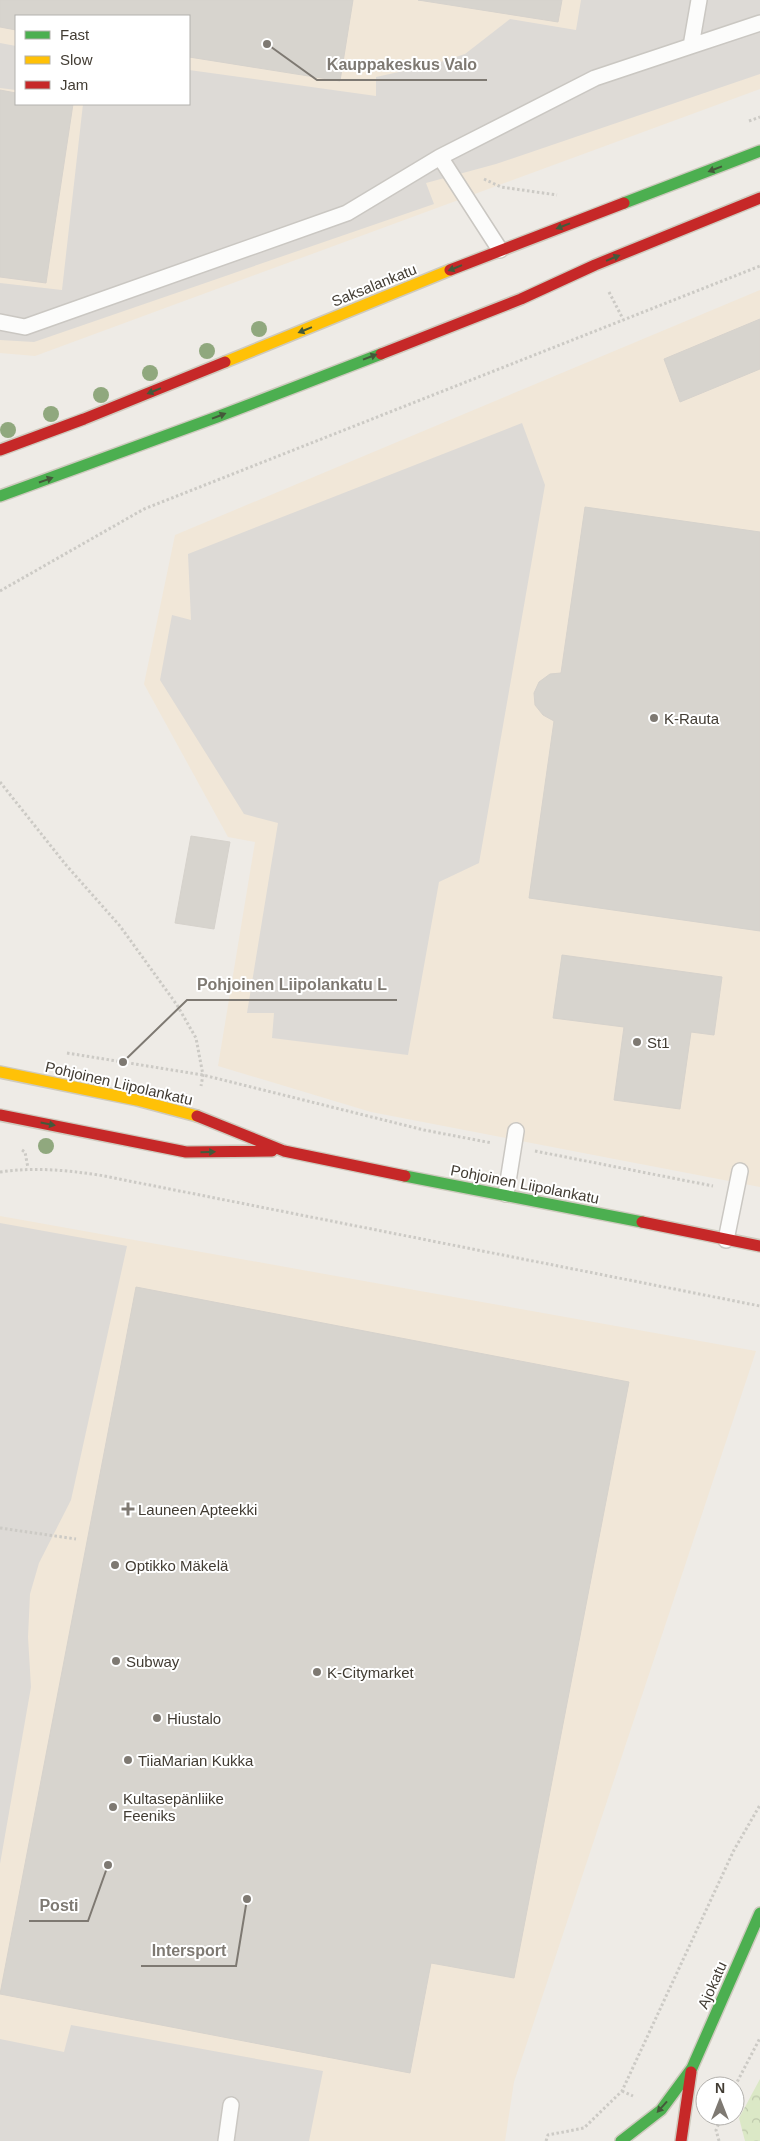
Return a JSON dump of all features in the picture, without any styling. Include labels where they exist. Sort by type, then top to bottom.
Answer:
[{"type":"main road","name":"Saksalankatu","points":[[0,450],[84,419],[500,250],[760,151]]},
{"type":"main road","points":[[0,496],[208,420],[520,299],[595,265],[760,198]]},
{"type":"main road","name":"Pohjoinen Liipolankatu","points":[[0,1072],[137,1100],[195,1115],[284,1151],[760,1246]]},
{"type":"main road","name":"Pohjoinen Liipolankatu","points":[[0,1115],[186,1152],[284,1151]]},
{"type":"main road","name":"Ajokatu","points":[[621,2141],[661,2110],[692,2068],[760,1914]]},
{"type":"main road","name":"Ajokatu","points":[[681,2141],[692,2068]]},
{"type":"lane","points":[[691,46],[699,0]]},
{"type":"lane","points":[[0,322],[25,327],[347,213],[440,157],[595,78],[760,23]]},
{"type":"lane","points":[[440,157],[500,250]]},
{"type":"lane","points":[[506,1194],[516,1131]]},
{"type":"lane","points":[[726,1240],[740,1170]]},
{"type":"lane","points":[[226,2141],[232,2105]]},
{"type":"path","points":[[742,124],[760,117]]},
{"type":"path","points":[[484,179],[501,187],[566,196]]},
{"type":"path","points":[[0,591],[144,509],[760,266]]},
{"type":"path","points":[[0,782],[66,865],[120,926],[177,1005],[196,1038],[203,1076]]},
{"type":"path","points":[[67,1053],[203,1076],[424,1130],[736,1191]]},
{"type":"path","points":[[0,1172],[28,1168],[58,1169],[99,1175],[760,1306]]},
{"type":"path","points":[[0,1528],[76,1539]]},
{"type":"path","points":[[546,2141],[548,2135],[584,2128],[622,2091],[734,1850],[760,1805]]},
{"type":"path","points":[[740,2076],[760,2038]]},
{"type":"path","points":[[718,2126],[716,2130],[719,2141]]},
{"type":"shaded area","points":[[0,0],[760,0],[760,89],[35,356],[0,353]]},
{"type":"shaded area","points":[[581,0],[760,0],[760,74],[496,164],[426,183],[434,204],[34,342],[0,340],[0,283],[62,290],[83,105],[190,105],[190,70],[376,96],[376,77],[431,65],[465,54],[510,19],[576,30]]},
{"type":"shaded area","points":[[0,43],[15,46],[15,90],[0,88]]},
{"type":"shaded area","points":[[760,290],[760,1187],[371,1112],[218,1066],[255,842],[228,837],[144,684],[175,535]]},
{"type":"shaded area","points":[[522,423],[545,485],[479,863],[439,882],[408,1055],[272,1038],[274,1013],[247,1013],[278,823],[244,814],[160,680],[172,615],[191,620],[188,554]]},
{"type":"shaded area","name":"K-Citymarket","points":[[0,1216],[756,1351],[514,2082],[505,2141],[0,2141]]},
{"type":"shaded area","points":[[0,1223],[127,1246],[71,1500],[39,1563],[30,1594],[28,1637],[31,1687],[0,1864]]},
{"type":"shaded area","points":[[71,2025],[323,2071],[309,2141],[0,2141],[0,2039],[64,2052]]},
{"type":"green space","points":[[760,2079],[760,2141],[745,2141],[741,2126],[745,2126],[745,2107]]},
{"type":"building","points":[[0,0],[353,0],[340,81],[190,57],[190,15],[15,15],[15,30],[0,27]]},
{"type":"building","points":[[418,0],[562,0],[558,22]]},
{"type":"building","points":[[0,90],[15,93],[15,105],[73,105],[46,283],[0,277]]},
{"type":"building","points":[[760,319],[760,369],[680,402],[664,359]]},
{"type":"building","name":"K-Rauta","points":[[585,507],[760,532],[760,931],[529,898],[554,721],[543,715],[535,705],[534,693],[539,682],[550,674],[561,673]]},
{"type":"building","points":[[191,836],[230,842],[214,929],[175,923]]},
{"type":"building","points":[[562,955],[722,977],[714,1035],[691,1032],[680,1109],[614,1100],[624,1027],[553,1018]]},
{"type":"building","name":"K-Citymarket","points":[[136,1287],[629,1382],[514,1978],[431,1963],[410,2073],[0,1994]]},
{"type":"traffic: fast","points":[[624,203],[760,151]]},
{"type":"traffic: fast","points":[[0,496],[217,417],[381,354]]},
{"type":"traffic: fast","points":[[405,1176],[642,1222]]},
{"type":"traffic: fast","points":[[621,2141],[661,2110],[692,2068],[760,1913]]},
{"type":"traffic: slow","points":[[225,362],[450,270]]},
{"type":"traffic: slow","points":[[0,1072],[137,1100],[197,1116]]},
{"type":"traffic: jam","points":[[381,354],[521,299],[595,265],[760,198]]},
{"type":"traffic: jam","points":[[450,270],[624,203]]},
{"type":"traffic: jam","points":[[0,450],[84,419],[225,362]]},
{"type":"traffic: jam","points":[[0,1115],[186,1152],[272,1151]]},
{"type":"traffic: jam","points":[[197,1116],[284,1151],[405,1176]]},
{"type":"traffic: jam","points":[[642,1222],[760,1246]]},
{"type":"traffic: jam","points":[[681,2141],[691,2072]]},
{"type":"place","name":"Kauppakeskus Valo","points":[[267,44]]},
{"type":"place","name":"K-Rauta","points":[[654,718]]},
{"type":"place","name":"St1","points":[[637,1042]]},
{"type":"place","name":"Pohjoinen Liipolankatu L","points":[[123,1062]]},
{"type":"place","name":"Launeen Apteekki","points":[[128,1509]]},
{"type":"place","name":"Optikko Mäkelä","points":[[115,1565]]},
{"type":"place","name":"Subway","points":[[116,1661]]},
{"type":"place","name":"K-Citymarket","points":[[317,1672]]},
{"type":"place","name":"Hiustalo","points":[[157,1718]]},
{"type":"place","name":"TiiaMarian Kukka","points":[[128,1760]]},
{"type":"place","name":"Kultasepänliike Feeniks","points":[[113,1807]]},
{"type":"place","name":"Posti","points":[[108,1865]]},
{"type":"place","name":"Intersport","points":[[247,1899]]}]
